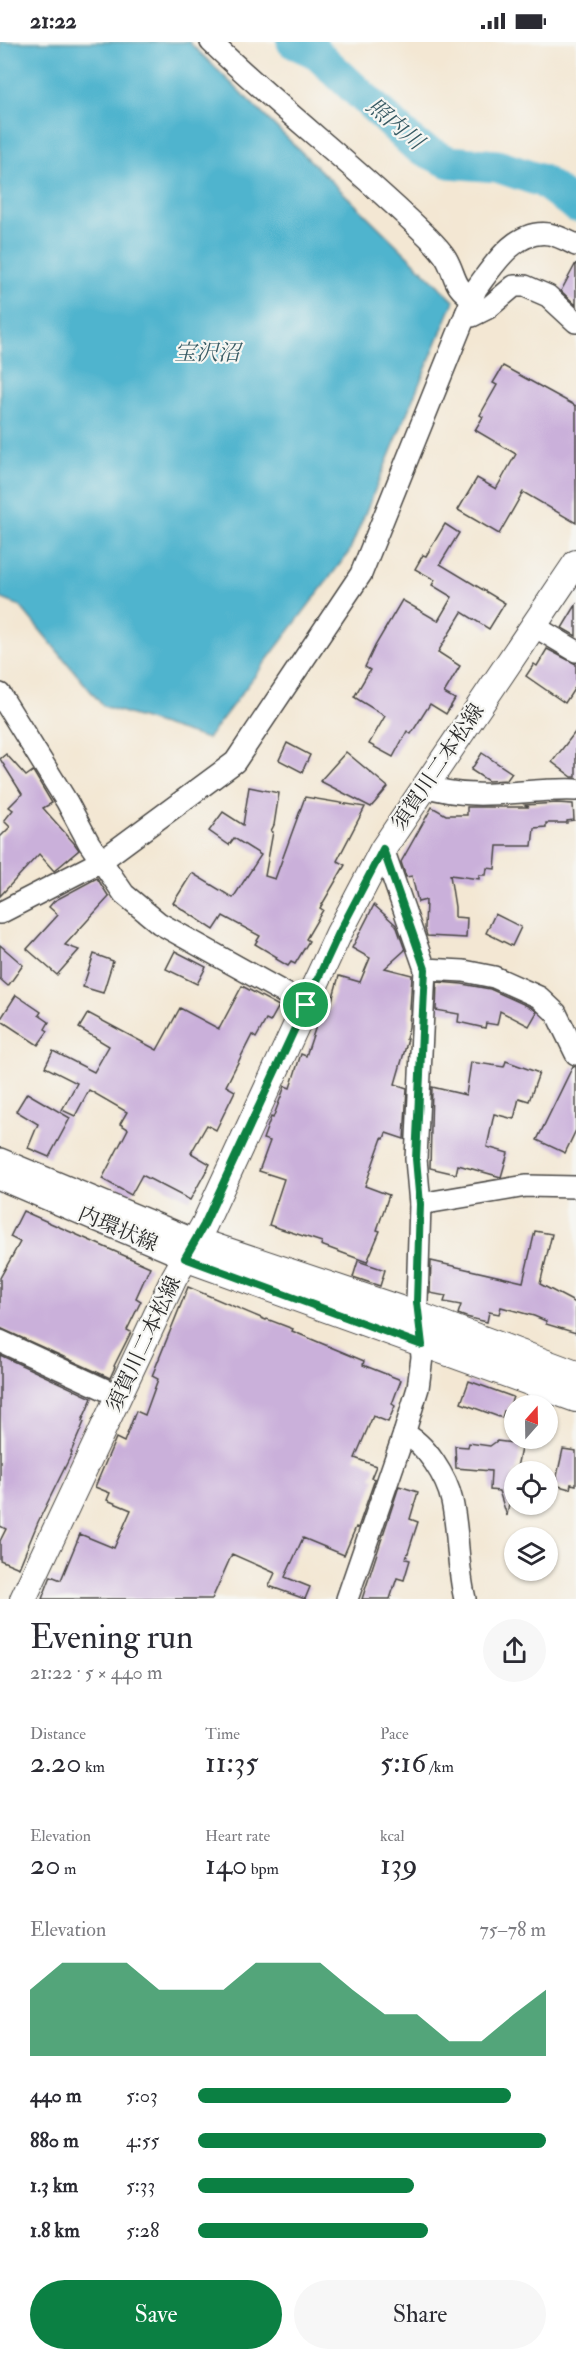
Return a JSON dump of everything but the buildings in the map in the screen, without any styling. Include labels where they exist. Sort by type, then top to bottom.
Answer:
[{"type":"main road","name":"須賀川二本松線","points":[[23,1599],[339,933],[383,849],[576,563]]},
{"type":"main road","name":"内環状線","points":[[190,1249],[418,1315],[576,1374]]},
{"type":"main road","name":"内環状線","points":[[190,1249],[422,1345],[576,1400]]},
{"type":"street","points":[[212,42],[248,78],[357,171],[429,238],[447,259],[472,316],[488,308],[514,286],[525,286],[548,296],[576,322]]},
{"type":"street","points":[[0,913],[101,861],[235,762],[361,574],[476,289],[499,258],[524,238],[547,234],[576,245]]},
{"type":"street","points":[[534,626],[576,651]]},
{"type":"street","points":[[0,694],[27,735],[101,861],[124,894],[159,923],[306,1005]]},
{"type":"street","points":[[425,786],[460,794],[483,796],[558,789],[576,790]]},
{"type":"street","points":[[347,1599],[418,1388],[422,1345],[418,1315],[420,1204],[416,1159],[425,969],[383,849]]},
{"type":"street","points":[[425,969],[464,971],[494,977],[539,997],[556,1013],[576,1054]]},
{"type":"street","name":"内環状線","points":[[0,1159],[190,1249]]},
{"type":"street","name":"内環状線","points":[[0,1179],[190,1249]]},
{"type":"street","points":[[420,1204],[526,1186],[576,1187]]},
{"type":"street","points":[[0,1341],[118,1396]]},
{"type":"street","points":[[404,1434],[414,1438],[429,1455],[452,1500],[465,1599]]},
{"type":"water","name":"宝沢沼","points":[[0,42],[189,42],[454,301],[349,552],[207,739],[103,706],[20,606],[0,598]]},
{"type":"waterway","name":"照内川","points":[[293,42],[315,52],[416,146],[449,162],[497,166],[542,181],[576,206]]},
{"type":"route","points":[[383,849],[425,969],[416,1159],[420,1204],[417,1302],[422,1345],[185,1258],[204,1225],[306,1005],[339,933],[383,849]]}]
